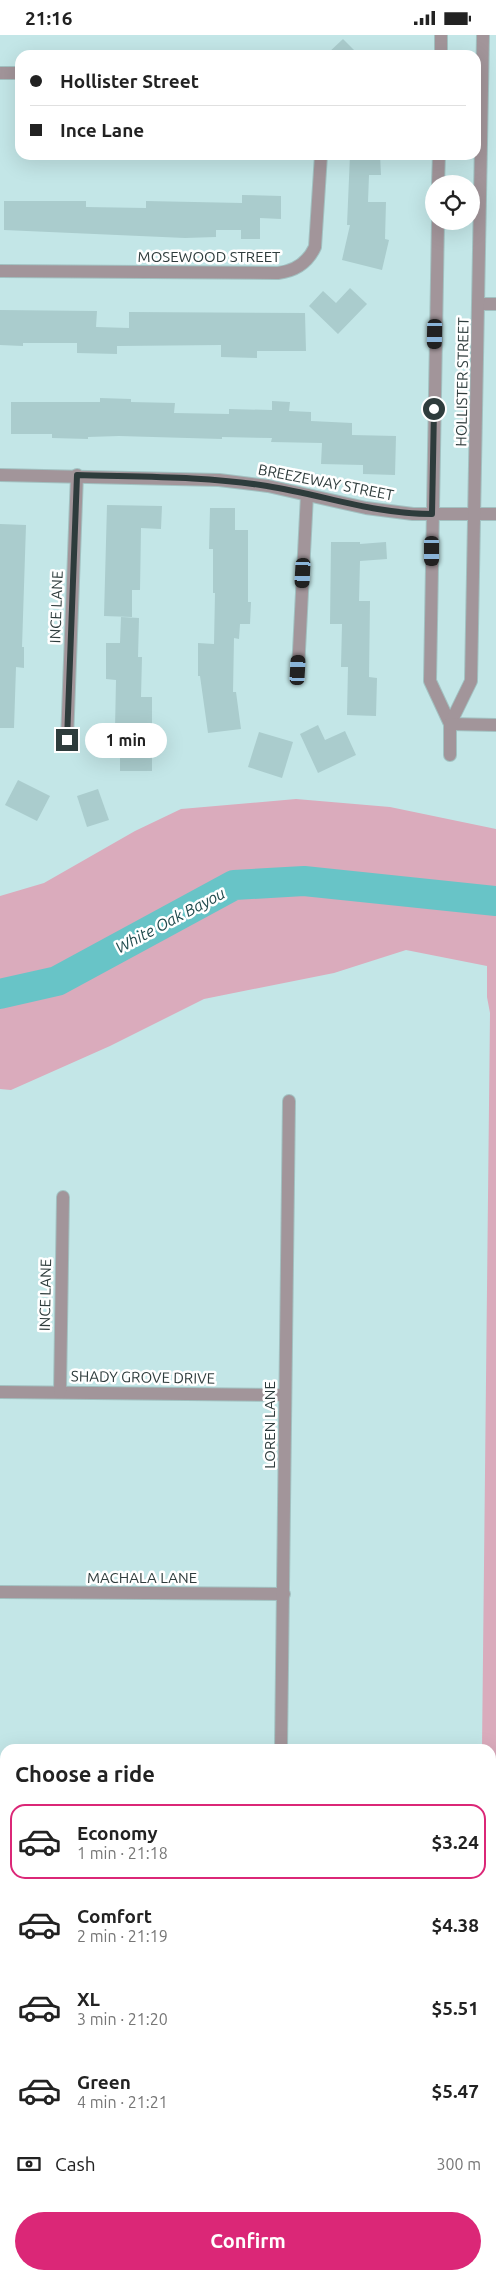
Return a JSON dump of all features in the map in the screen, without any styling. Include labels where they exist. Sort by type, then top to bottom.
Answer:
[{"type":"street","points":[[441,35],[441,50]]},
{"type":"street","name":"HOLLISTER STREET","points":[[450,724],[471,681],[483,35]]},
{"type":"street","points":[[0,73],[15,73]]},
{"type":"street","points":[[483,92],[496,93]]},
{"type":"street","name":"MOSEWOOD STREET","points":[[0,271],[278,273],[290,271],[310,258],[315,247],[321,160]]},
{"type":"street","points":[[438,175],[439,160]]},
{"type":"street","name":"HOLLISTER STREET","points":[[438,230],[430,681],[450,724],[450,755]]},
{"type":"street","points":[[479,304],[496,304]]},
{"type":"street","name":"BREEZEWAY STREET","points":[[0,475],[77,475],[219,480],[268,486],[366,508],[432,514],[496,515]]},
{"type":"street","name":"INCE LANE","points":[[67,740],[77,475]]},
{"type":"street","points":[[298,670],[307,495]]},
{"type":"street","points":[[450,724],[496,725]]},
{"type":"street","name":"LOREN LANE","points":[[281,1744],[288,1101]]},
{"type":"street","name":"INCE LANE","points":[[60,1393],[63,1197]]},
{"type":"street","name":"SHADY GROVE DRIVE","points":[[0,1392],[285,1395]]},
{"type":"street","name":"MACHALA LANE","points":[[0,1592],[284,1594]]},
{"type":"shaded area","points":[[296,799],[390,807],[496,829],[496,1744],[482,1744],[490,1013],[487,997],[487,966],[406,950],[334,973],[204,999],[110,1046],[11,1090],[0,1089],[0,896],[44,883],[135,831],[181,809]]},
{"type":"building","points":[[343,39],[354,50],[331,50]]},
{"type":"building","points":[[350,160],[380,160],[381,175],[369,175],[368,202],[386,202],[385,239],[389,240],[382,270],[342,260],[350,225],[347,225]]},
{"type":"building","points":[[242,195],[281,196],[281,219],[260,218],[260,239],[241,239],[241,230],[216,230],[216,237],[185,238],[4,230],[4,201],[86,201],[86,207],[146,208],[146,201],[242,203]]},
{"type":"building","points":[[350,288],[367,304],[338,334],[309,306],[323,291],[336,303]]},
{"type":"building","points":[[0,310],[97,311],[96,327],[129,328],[129,312],[305,313],[306,351],[257,351],[257,358],[221,357],[221,345],[117,346],[117,354],[77,353],[77,343],[23,343],[23,346],[0,345]]},
{"type":"building","points":[[100,398],[131,399],[131,402],[175,403],[174,413],[229,414],[229,409],[272,410],[272,401],[290,402],[289,411],[311,412],[311,421],[352,423],[352,435],[396,436],[395,475],[363,474],[363,465],[321,464],[322,443],[271,442],[272,438],[222,437],[222,439],[119,436],[88,437],[88,439],[52,438],[52,434],[11,434],[11,402],[100,402]]},
{"type":"building","points":[[107,505],[162,506],[161,529],[141,528],[140,590],[132,590],[132,617],[104,616]]},
{"type":"building","points":[[210,508],[235,508],[235,530],[248,530],[248,602],[251,602],[250,624],[240,624],[239,639],[234,638],[233,692],[236,692],[241,729],[208,733],[200,676],[198,676],[198,643],[214,644],[215,593],[213,593],[213,549],[209,549]]},
{"type":"building","points":[[0,524],[26,525],[22,647],[24,647],[24,668],[16,667],[14,728],[0,728]]},
{"type":"building","points":[[331,542],[360,542],[360,544],[386,542],[387,559],[360,561],[359,601],[370,601],[369,677],[377,678],[376,716],[347,715],[348,667],[341,667],[342,624],[330,624]]},
{"type":"building","points":[[121,617],[139,618],[138,657],[142,657],[141,697],[152,697],[152,771],[120,771],[120,729],[115,729],[116,680],[106,679],[106,643],[120,643]]},
{"type":"building","points":[[318,725],[325,740],[345,731],[356,755],[318,773],[300,734]]},
{"type":"building","points":[[259,732],[293,742],[282,778],[248,767]]},
{"type":"building","points":[[18,780],[50,796],[37,821],[5,805]]},
{"type":"building","points":[[98,789],[109,820],[87,827],[77,796]]},
{"type":"waterway","name":"White Oak Bayou","points":[[0,994],[57,981],[234,885],[304,881],[496,901]]},
{"type":"route","points":[[67,740],[77,475],[219,480],[268,486],[366,508],[413,514],[432,514],[434,409]]}]
